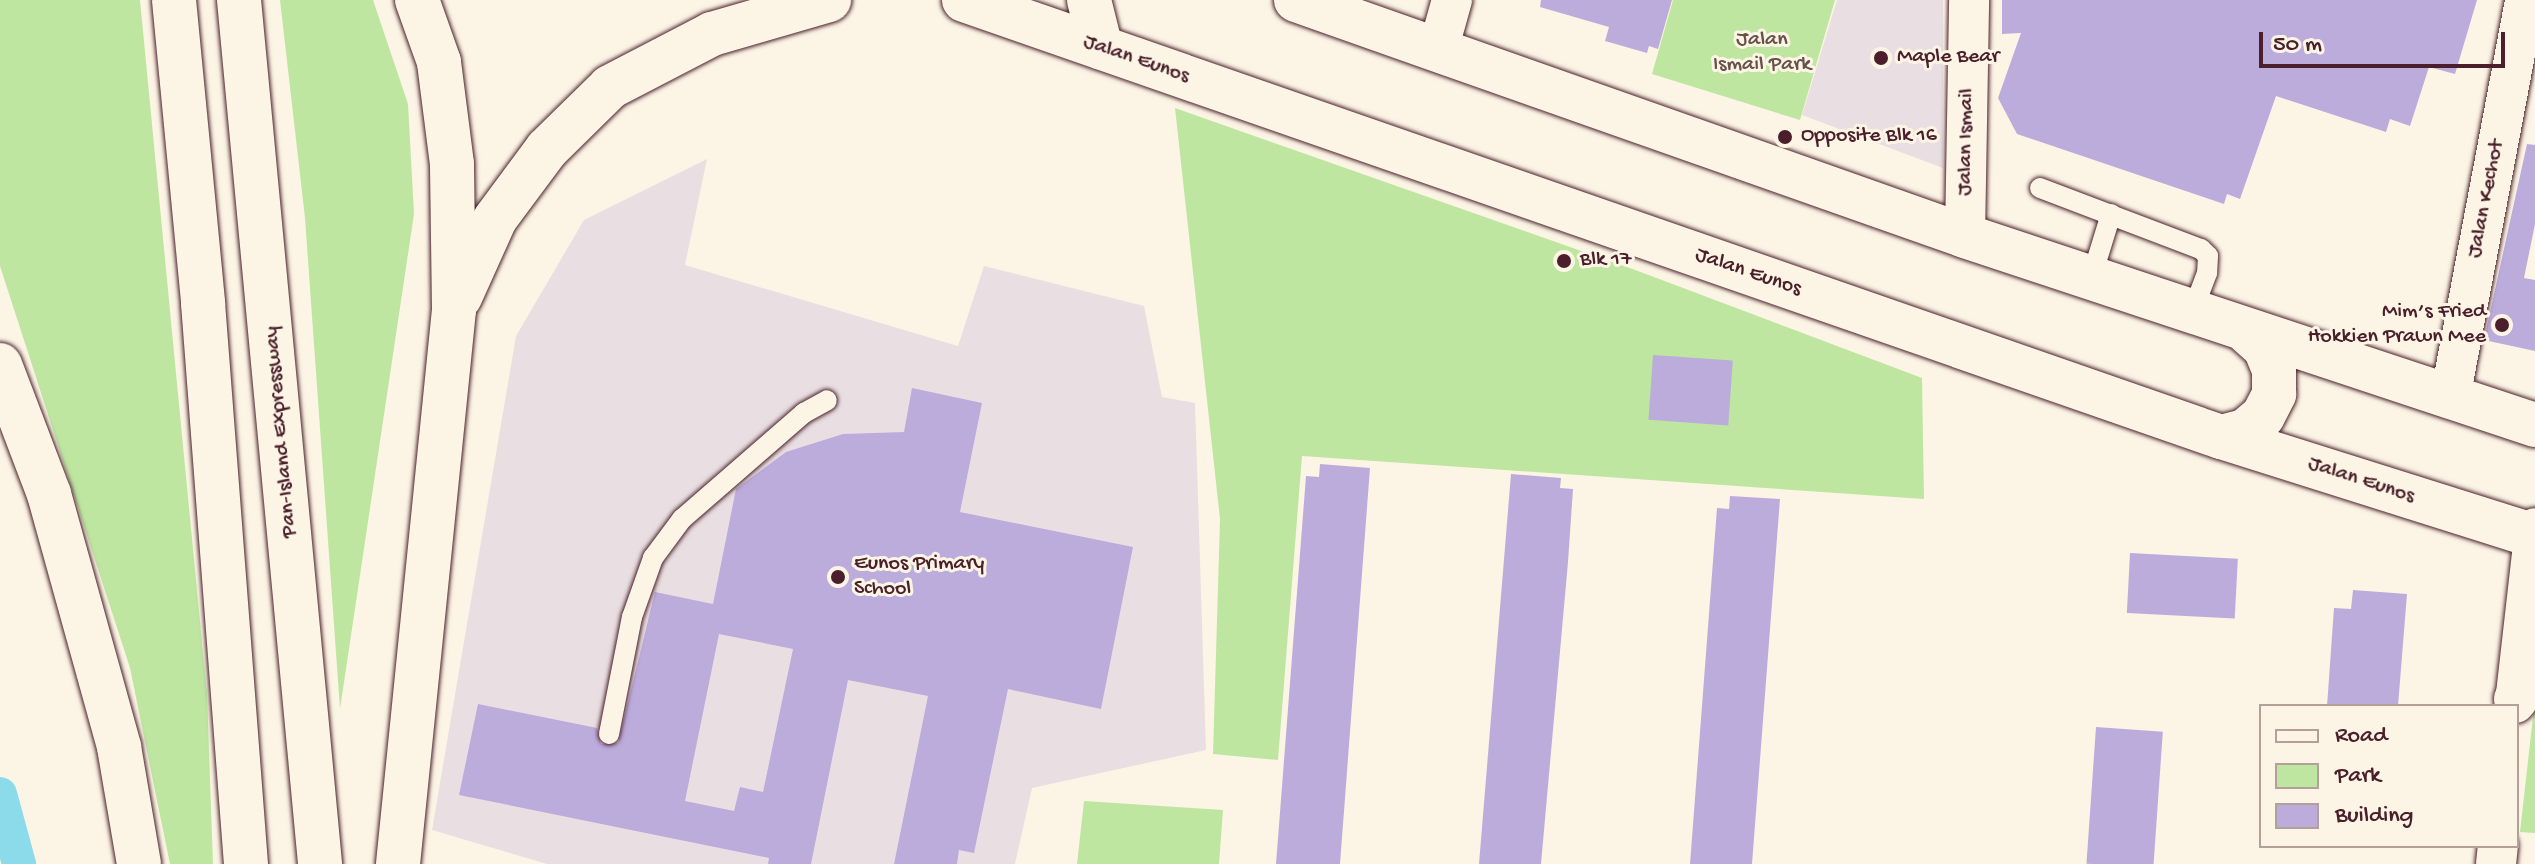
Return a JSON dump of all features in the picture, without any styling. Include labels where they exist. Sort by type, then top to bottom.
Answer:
[{"type":"highway","points":[[174,0],[203,303],[246,864]]},
{"type":"highway","name":"Pan-Island Expressway","points":[[239,0],[320,864]]},
{"type":"highway","points":[[398,864],[454,310],[452,164],[439,62],[417,0]]},
{"type":"highway","points":[[454,310],[495,219],[547,149],[610,87],[712,34],[829,0]]},
{"type":"highway","name":"Jalan Eunos","points":[[964,0],[2221,437],[2535,533]]},
{"type":"highway","points":[[1089,0],[1101,48]]},
{"type":"highway","points":[[1296,0],[1965,236],[2535,425]]},
{"type":"highway","points":[[2221,437],[2245,431],[2263,416],[2274,394],[2274,370],[2265,348],[2247,332]]},
{"type":"highway","points":[[0,365],[49,494],[119,747],[139,864]]},
{"type":"street","points":[[1438,50],[1452,0]]},
{"type":"street","name":"Jalan Ismail","points":[[1965,236],[1969,0]]},
{"type":"street","name":"Jalan Kechot","points":[[2450,398],[2525,0]]},
{"type":"street","points":[[2522,690],[2535,533]]},
{"type":"lane","points":[[2040,188],[2111,214],[2208,256],[2192,313]]},
{"type":"lane","points":[[2091,279],[2111,214]]},
{"type":"lane","points":[[609,734],[632,617],[653,558],[682,519],[804,413],[827,400]]},
{"type":"shaded area","name":"Maple Bear","points":[[1837,0],[1943,0],[1943,168],[1802,115]]},
{"type":"shaded area","name":"Eunos Primary School","points":[[707,159],[685,265],[958,346],[984,266],[1144,306],[1162,397],[1195,403],[1206,750],[1032,788],[1015,864],[547,864],[432,830],[516,336],[584,220]]},
{"type":"green space","points":[[0,0],[140,0],[207,694],[213,864],[170,864],[130,668],[0,266]]},
{"type":"green space","points":[[280,0],[373,0],[408,104],[414,214],[340,709],[305,218]]},
{"type":"green space","name":"Jalan Ismail Park","points":[[1673,0],[1835,0],[1800,120],[1652,74]]},
{"type":"green space","points":[[1175,108],[1638,271],[1922,378],[1924,499],[1302,456],[1278,760],[1213,754],[1220,519]]},
{"type":"green space","points":[[2535,699],[2535,833],[2520,832]]},
{"type":"green space","points":[[1084,801],[1223,810],[1219,864],[1077,864]]},
{"type":"building","points":[[1541,0],[1672,0],[1658,49],[1649,46],[1647,53],[1605,41],[1609,27],[1540,7]]},
{"type":"building","points":[[2002,0],[2477,0],[2455,74],[2429,67],[2410,126],[2390,119],[2386,132],[2276,96],[2240,199],[2227,194],[2224,204],[2017,134],[1998,98],[2021,33],[2002,34]]},
{"type":"building","points":[[2527,144],[2535,145],[2535,224],[2524,278],[2535,280],[2535,351],[2484,340]]},
{"type":"building","points":[[1653,355],[1733,361],[1728,425],[1648,420]]},
{"type":"building","points":[[912,388],[982,403],[960,512],[1133,547],[1101,709],[1008,689],[974,853],[959,850],[957,864],[894,864],[928,696],[848,680],[811,864],[768,864],[769,858],[459,795],[478,704],[597,728],[601,744],[618,743],[655,592],[713,604],[736,489],[786,452],[843,434],[904,432]],"holes":[[[719,634],[793,649],[763,792],[740,787],[734,811],[685,801]]]},
{"type":"building","points":[[1320,464],[1370,468],[1340,864],[1276,864],[1306,476],[1319,477]]},
{"type":"building","points":[[1511,474],[1561,478],[1560,488],[1573,489],[1568,562],[1541,864],[1479,864]]},
{"type":"building","points":[[1730,496],[1780,499],[1752,864],[1690,864],[1717,508],[1729,509]]},
{"type":"building","points":[[2130,553],[2238,559],[2235,619],[2127,613]]},
{"type":"building","points":[[2353,590],[2407,594],[2398,704],[2327,704],[2334,608],[2351,609]]},
{"type":"building","points":[[2096,727],[2163,732],[2154,864],[2086,864]]},
{"type":"waterway","points":[[0,794],[19,864]]},
{"type":"place","name":"Maple Bear","points":[[1881,58]]},
{"type":"place","name":"Opposite Blk 16","points":[[1785,137]]},
{"type":"place","name":"Blk 17","points":[[1564,261]]},
{"type":"place","name":"Mim’s Fried Hokkien Prawn Mee","points":[[2502,325]]},
{"type":"place","name":"Eunos Primary School","points":[[838,577]]}]
